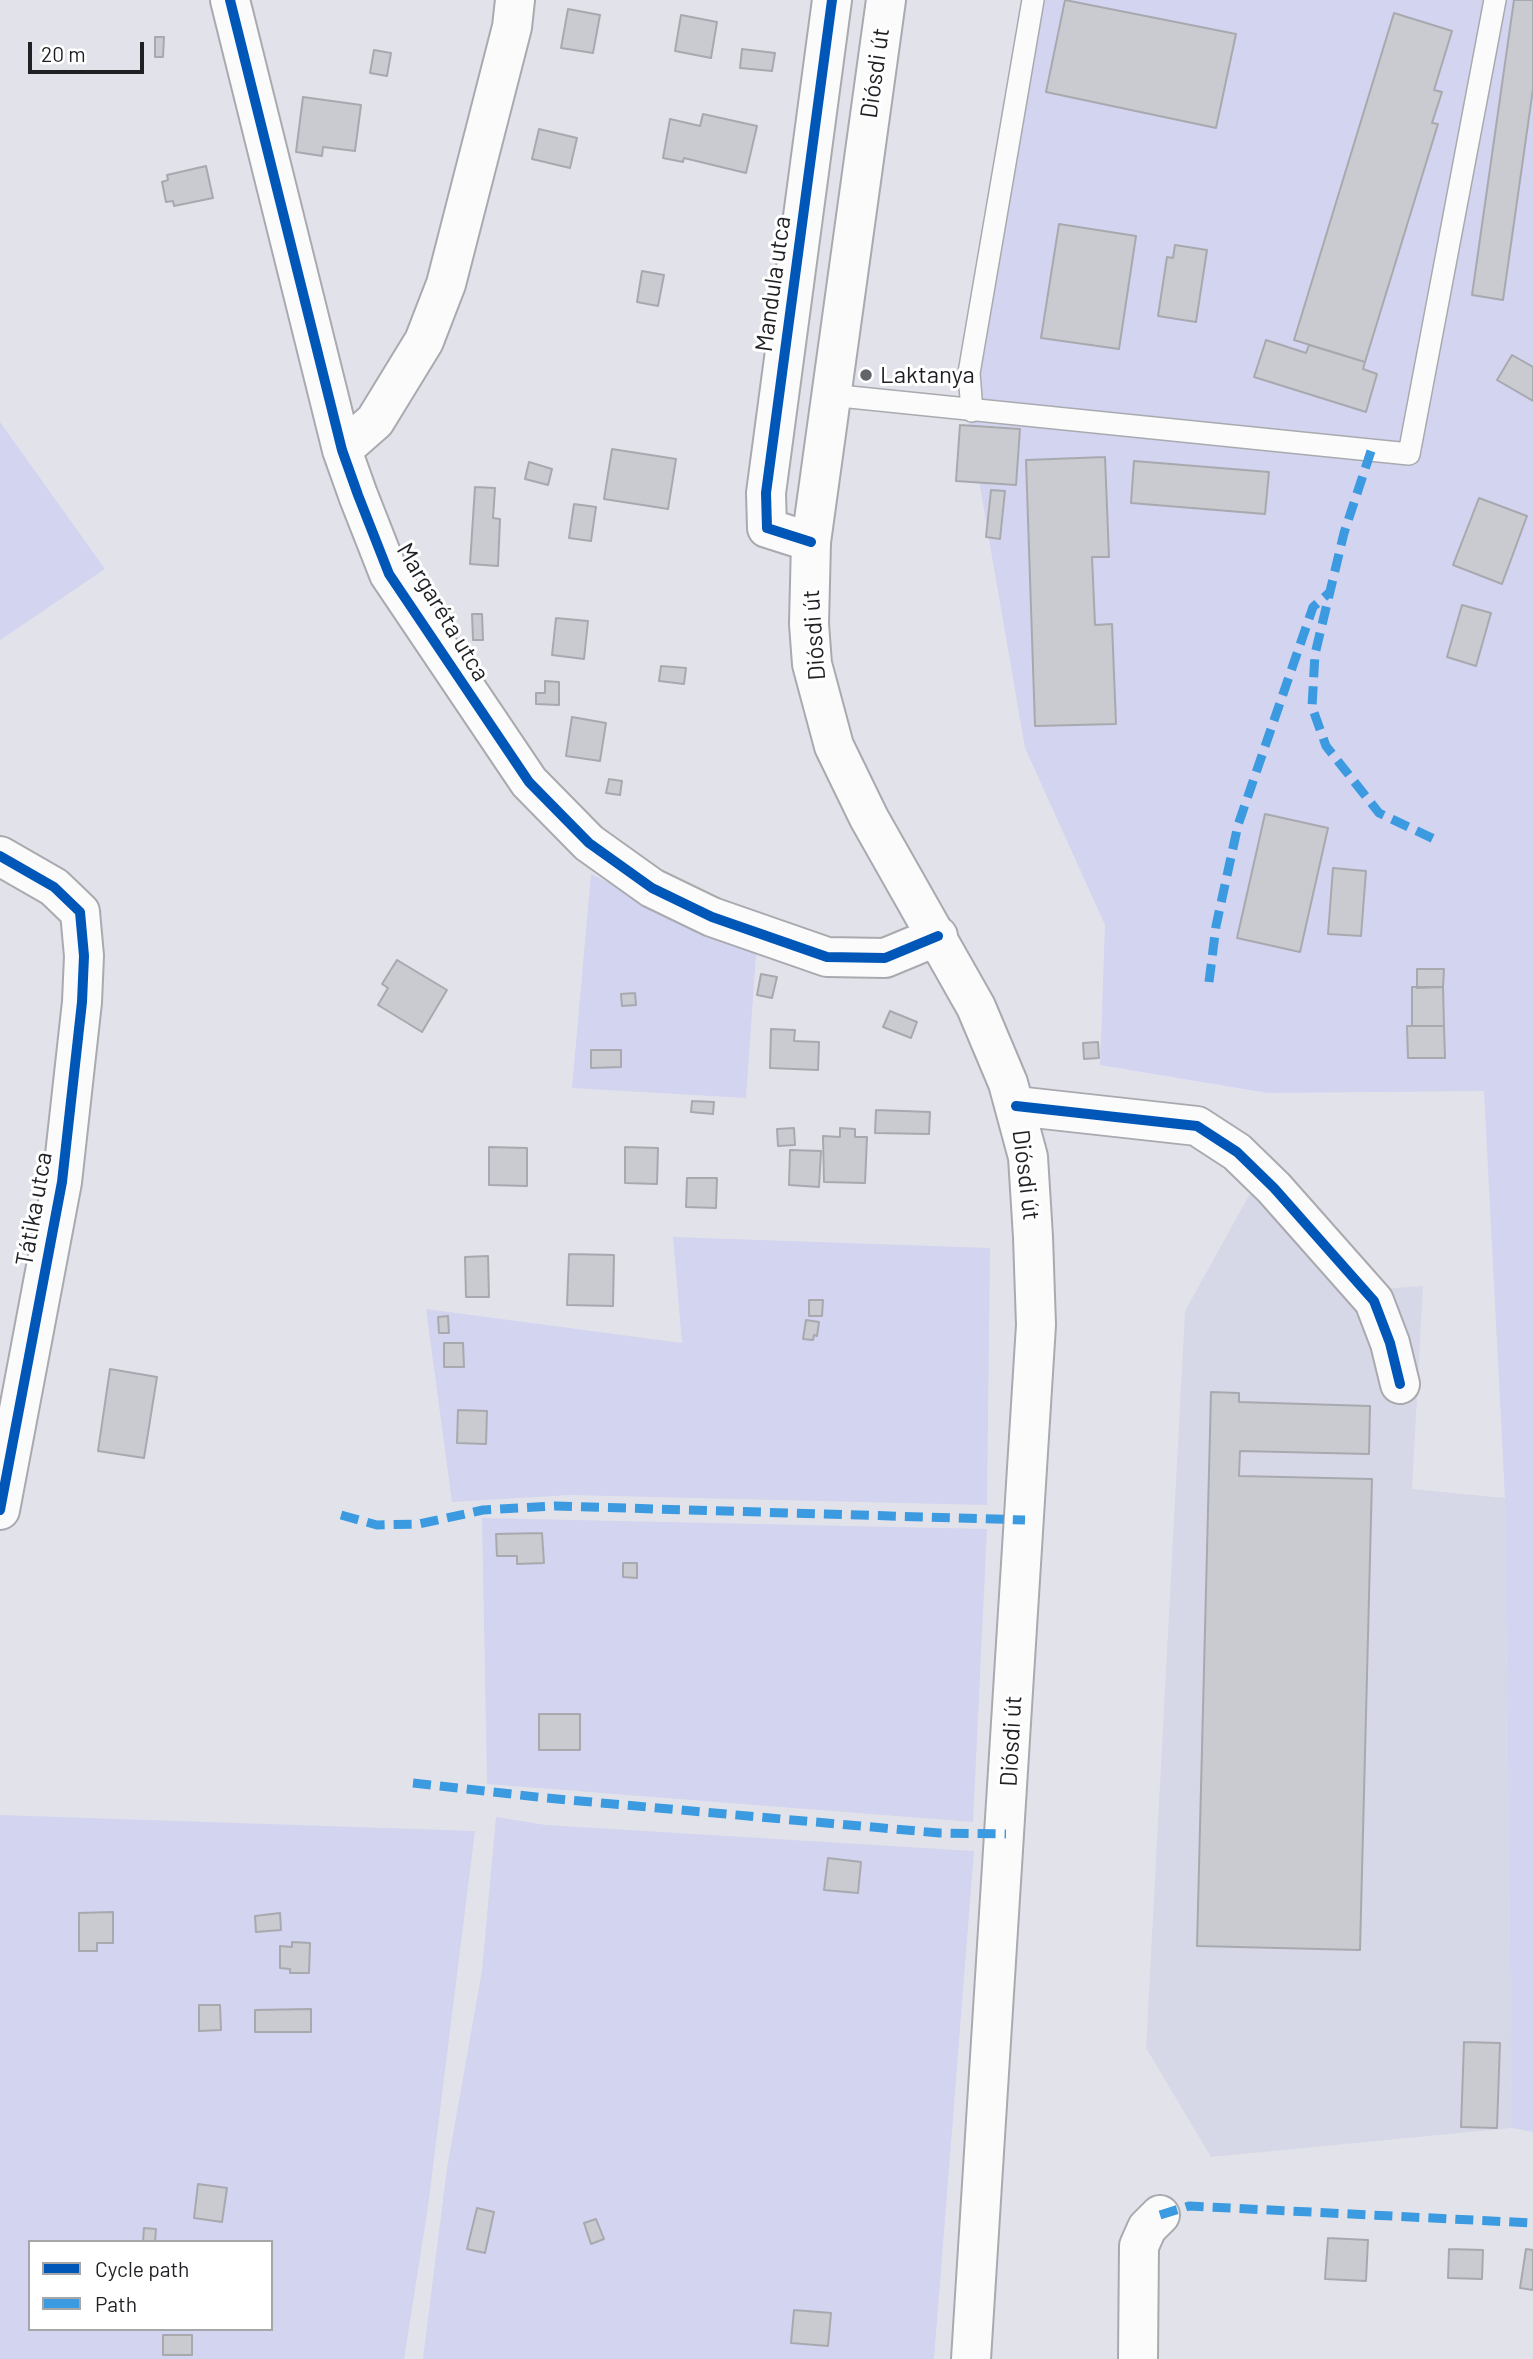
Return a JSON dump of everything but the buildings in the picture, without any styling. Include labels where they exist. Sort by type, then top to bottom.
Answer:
[{"type":"street","name":"Margaréta utca","points":[[230,0],[342,450],[389,574],[529,782],[589,843],[652,888],[712,917],[827,957],[885,958],[938,936]]},
{"type":"street","points":[[342,450],[382,411],[424,341],[433,318],[446,284],[512,27],[515,0]]},
{"type":"street","name":"Mandula utca","points":[[811,542],[767,528],[766,493],[832,0]]},
{"type":"street","name":"Diósdi út","points":[[886,0],[811,542],[809,624],[812,664],[821,708],[834,746],[869,818],[976,1007],[1016,1106],[1031,1191],[1036,1325],[971,2359]]},
{"type":"street","name":"Tátika utca","points":[[0,856],[54,887],[79,912],[84,956],[82,1002],[62,1182],[0,1510]]},
{"type":"street","points":[[1016,1106],[1198,1126],[1237,1152],[1273,1188],[1374,1301],[1390,1343],[1400,1384]]},
{"type":"street","points":[[1138,2359],[1139,2246],[1147,2228],[1160,2215]]},
{"type":"lane","points":[[972,411],[969,373],[1033,0]]},
{"type":"lane","points":[[830,395],[1409,454],[1495,0]]},
{"type":"shaded area","points":[[1022,0],[1533,0],[1533,2132],[1512,2128],[1505,1498],[1484,1091],[1268,1093],[1100,1065],[1105,925],[1025,748],[967,411]]},
{"type":"shaded area","points":[[0,422],[105,569],[0,640]]},
{"type":"shaded area","points":[[591,874],[756,954],[746,1098],[572,1088]]},
{"type":"shaded area","points":[[1262,1172],[1380,1289],[1423,1286],[1412,1489],[1505,1498],[1512,2128],[1211,2157],[1146,2048],[1185,1311]]},
{"type":"shaded area","points":[[673,1237],[990,1248],[987,1505],[570,1495],[452,1502],[426,1309],[682,1343]]},
{"type":"shaded area","points":[[482,1518],[987,1529],[973,1822],[487,1784]]},
{"type":"shaded area","points":[[0,1815],[475,1831],[428,2207],[404,2359],[0,2359]]},
{"type":"shaded area","points":[[496,1817],[546,1825],[974,1851],[934,2359],[423,2359],[447,2168],[482,1971]]},
{"type":"marked path","points":[[1371,451],[1344,533],[1315,654],[1312,707],[1326,746],[1379,813],[1436,840]]},
{"type":"marked path","points":[[1209,982],[1216,926],[1238,825],[1313,607],[1330,592]]},
{"type":"marked path","points":[[341,1515],[377,1525],[419,1524],[483,1510],[556,1506],[1025,1520]]},
{"type":"marked path","points":[[413,1783],[546,1798],[939,1833],[1006,1834]]},
{"type":"marked path","points":[[1160,2215],[1189,2206],[1533,2223]]},
{"type":"cycle path","points":[[230,0],[342,450],[358,495],[389,574],[529,782],[589,843],[652,888],[712,917],[827,957],[885,958],[938,936]]},
{"type":"cycle path","points":[[811,542],[767,528],[766,493],[832,0]]},
{"type":"cycle path","points":[[0,856],[54,887],[80,912],[84,956],[82,1002],[62,1182],[0,1510]]},
{"type":"cycle path","points":[[1016,1106],[1197,1126],[1237,1152],[1274,1188],[1374,1301],[1390,1343],[1400,1384]]},
{"type":"place","name":"Laktanya","points":[[866,375]]}]
